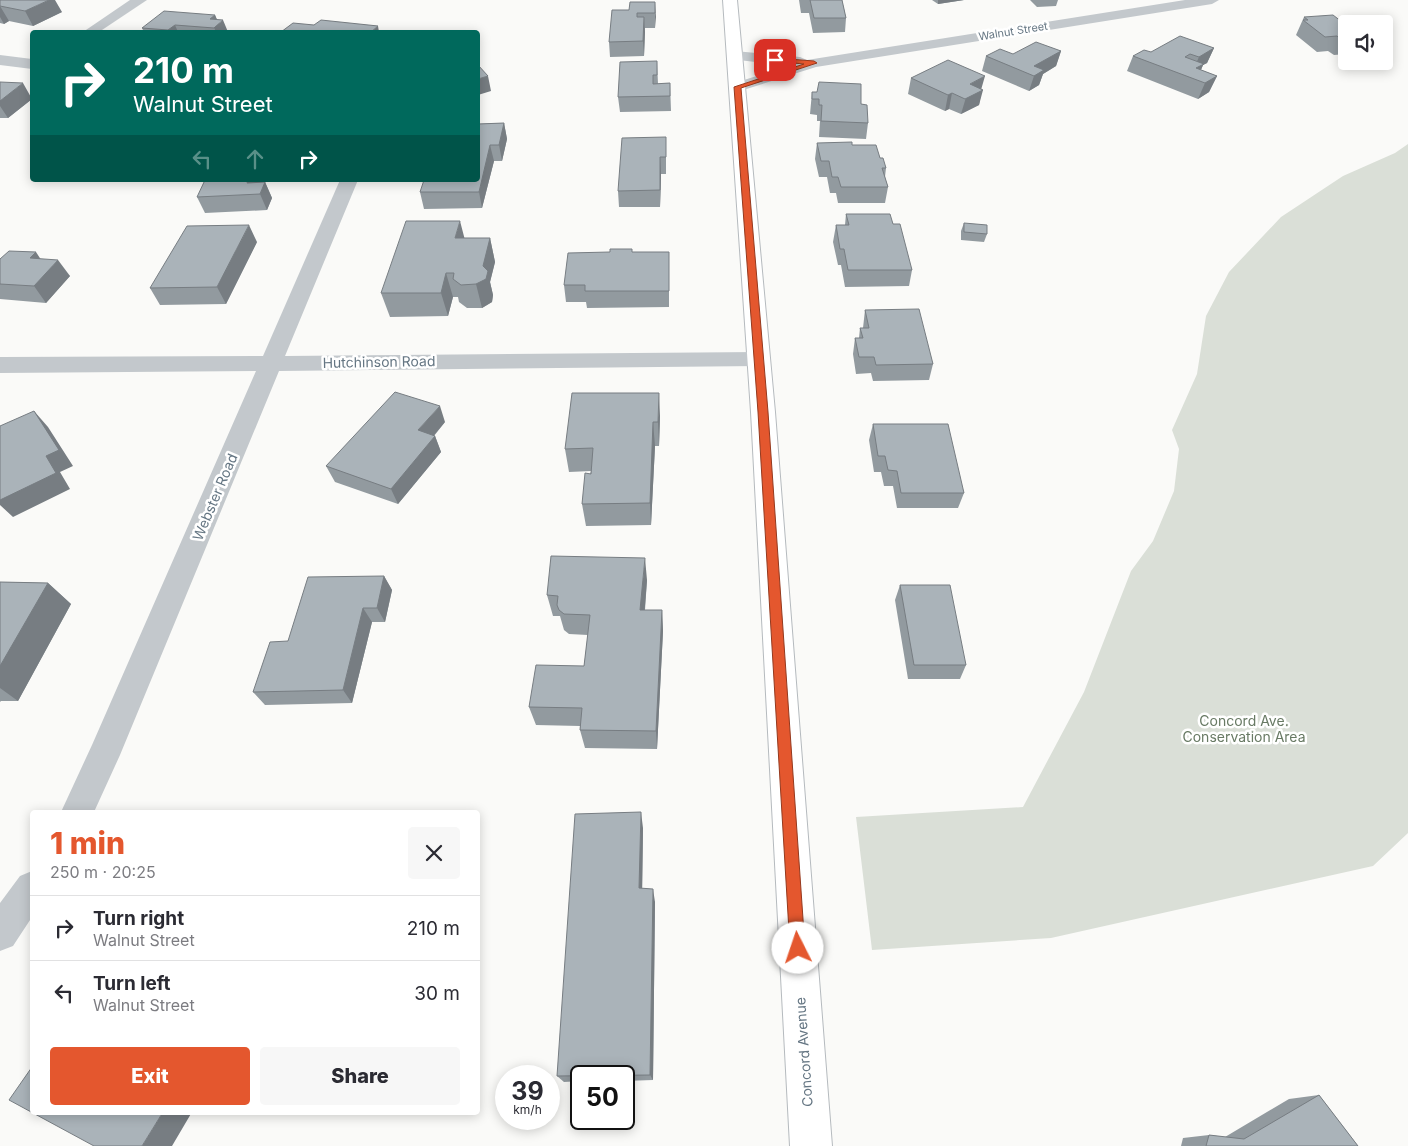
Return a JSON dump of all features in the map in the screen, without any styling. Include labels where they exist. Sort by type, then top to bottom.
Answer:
[{"type":"main road","name":"Concord Avenue","points":[[730,0],[759,359],[810,1146]]},
{"type":"street","points":[[93,30],[140,0]]},
{"type":"street","name":"Walnut Street","points":[[737,87],[814,63],[1212,0]]},
{"type":"street","name":"Walnut Street","points":[[735,56],[814,63]]},
{"type":"street","points":[[0,60],[30,64]]},
{"type":"street","name":"Webster Road","points":[[78,810],[104,755],[273,363],[348,182]]},
{"type":"street","name":"Hutchinson Road","points":[[0,365],[759,359]]},
{"type":"street","points":[[0,933],[30,891]]},
{"type":"green space","name":"Concord Ave. Conservation Area","points":[[1408,144],[1408,833],[1373,866],[1051,938],[872,950],[856,817],[1023,807],[1084,692],[1131,571],[1153,541],[1174,491],[1179,449],[1172,430],[1197,374],[1206,316],[1229,272],[1281,217],[1343,176],[1395,153]]},
{"type":"building","points":[[0,0],[49,0],[25,11],[0,6]]},
{"type":"building","points":[[810,0],[842,0],[846,18],[814,18]]},
{"type":"building","points":[[630,2],[655,2],[655,13],[637,13],[637,17],[644,17],[643,41],[609,42],[612,10],[629,10]]},
{"type":"building","points":[[164,11],[215,15],[210,19],[223,20],[214,28],[175,25],[168,30],[142,28]]},
{"type":"building","points":[[1333,15],[1338,19],[1338,37],[1325,37],[1303,20],[1308,20],[1304,17]]},
{"type":"building","points":[[321,20],[378,26],[373,30],[284,30],[293,23],[314,25]]},
{"type":"building","points":[[1180,36],[1214,48],[1199,57],[1190,54],[1185,57],[1204,64],[1196,68],[1217,76],[1205,83],[1133,56],[1144,50],[1151,52]]},
{"type":"building","points":[[1036,42],[1061,51],[1034,66],[1044,70],[1034,76],[986,56],[1000,49],[1013,54]]},
{"type":"building","points":[[948,60],[985,76],[970,84],[983,90],[965,99],[952,93],[948,95],[911,78]]},
{"type":"building","points":[[657,61],[657,75],[653,75],[653,84],[670,83],[670,96],[618,97],[620,62]]},
{"type":"building","points":[[480,67],[488,76],[480,78]]},
{"type":"building","points":[[0,82],[23,83],[0,101]]},
{"type":"building","points":[[819,82],[861,84],[861,104],[867,105],[868,123],[821,121],[822,105],[819,105],[819,99],[812,99],[812,92],[817,92]]},
{"type":"building","points":[[504,123],[499,145],[490,145],[479,192],[420,192],[423,182],[480,182],[480,124]]},
{"type":"building","points":[[666,137],[666,157],[660,157],[660,190],[618,191],[622,138]]},
{"type":"building","points":[[852,142],[852,145],[876,145],[880,158],[883,158],[886,168],[882,168],[888,187],[841,187],[838,177],[832,177],[829,161],[821,161],[817,143]]},
{"type":"building","points":[[204,182],[265,182],[260,194],[197,197]]},
{"type":"building","points":[[846,214],[890,214],[893,224],[900,224],[912,270],[848,270],[844,249],[840,249],[836,225],[849,225]]},
{"type":"building","points":[[406,221],[460,221],[455,238],[490,238],[483,266],[488,271],[486,279],[476,284],[461,285],[453,279],[454,273],[446,273],[441,293],[381,293]]},
{"type":"building","points":[[964,223],[987,225],[987,234],[964,232]]},
{"type":"building","points":[[249,225],[217,287],[150,288],[187,226]]},
{"type":"building","points":[[610,249],[632,249],[632,252],[669,252],[669,291],[585,291],[585,285],[564,285],[568,253],[610,252]]},
{"type":"building","points":[[9,251],[36,252],[30,258],[58,260],[34,286],[0,284],[0,259]]},
{"type":"building","points":[[919,309],[933,364],[876,365],[874,357],[859,357],[855,338],[863,338],[860,328],[869,328],[865,310]]},
{"type":"building","points":[[395,392],[440,406],[418,430],[435,436],[391,489],[326,466]]},
{"type":"building","points":[[572,393],[659,393],[658,422],[653,422],[650,503],[582,504],[585,473],[591,474],[593,448],[565,449]]},
{"type":"building","points":[[34,411],[59,450],[46,456],[56,473],[0,500],[0,426]]},
{"type":"building","points":[[873,424],[948,424],[964,493],[901,493],[897,471],[888,470],[885,456],[878,456]]},
{"type":"building","points":[[551,556],[645,558],[640,610],[662,610],[656,731],[580,730],[582,708],[529,707],[536,665],[584,666],[590,615],[564,614],[557,605],[558,596],[547,595]]},
{"type":"building","points":[[384,576],[377,608],[363,608],[343,690],[253,692],[270,642],[288,641],[308,577]]},
{"type":"building","points":[[0,582],[48,583],[0,666]]},
{"type":"building","points":[[900,585],[950,585],[966,665],[914,665]]},
{"type":"building","points":[[641,812],[639,888],[653,889],[650,1075],[635,1075],[635,1065],[570,1065],[570,1076],[560,1076],[560,1065],[558,1065],[575,814]]},
{"type":"building","points":[[30,1070],[30,1111],[9,1100]]},
{"type":"building","points":[[1319,1095],[1358,1146],[1206,1146],[1209,1135],[1244,1139]]},
{"type":"building","points":[[37,1115],[161,1115],[142,1146],[94,1146]]},
{"type":"route","points":[[775,60],[814,63],[737,87],[763,412],[798,948]]}]
